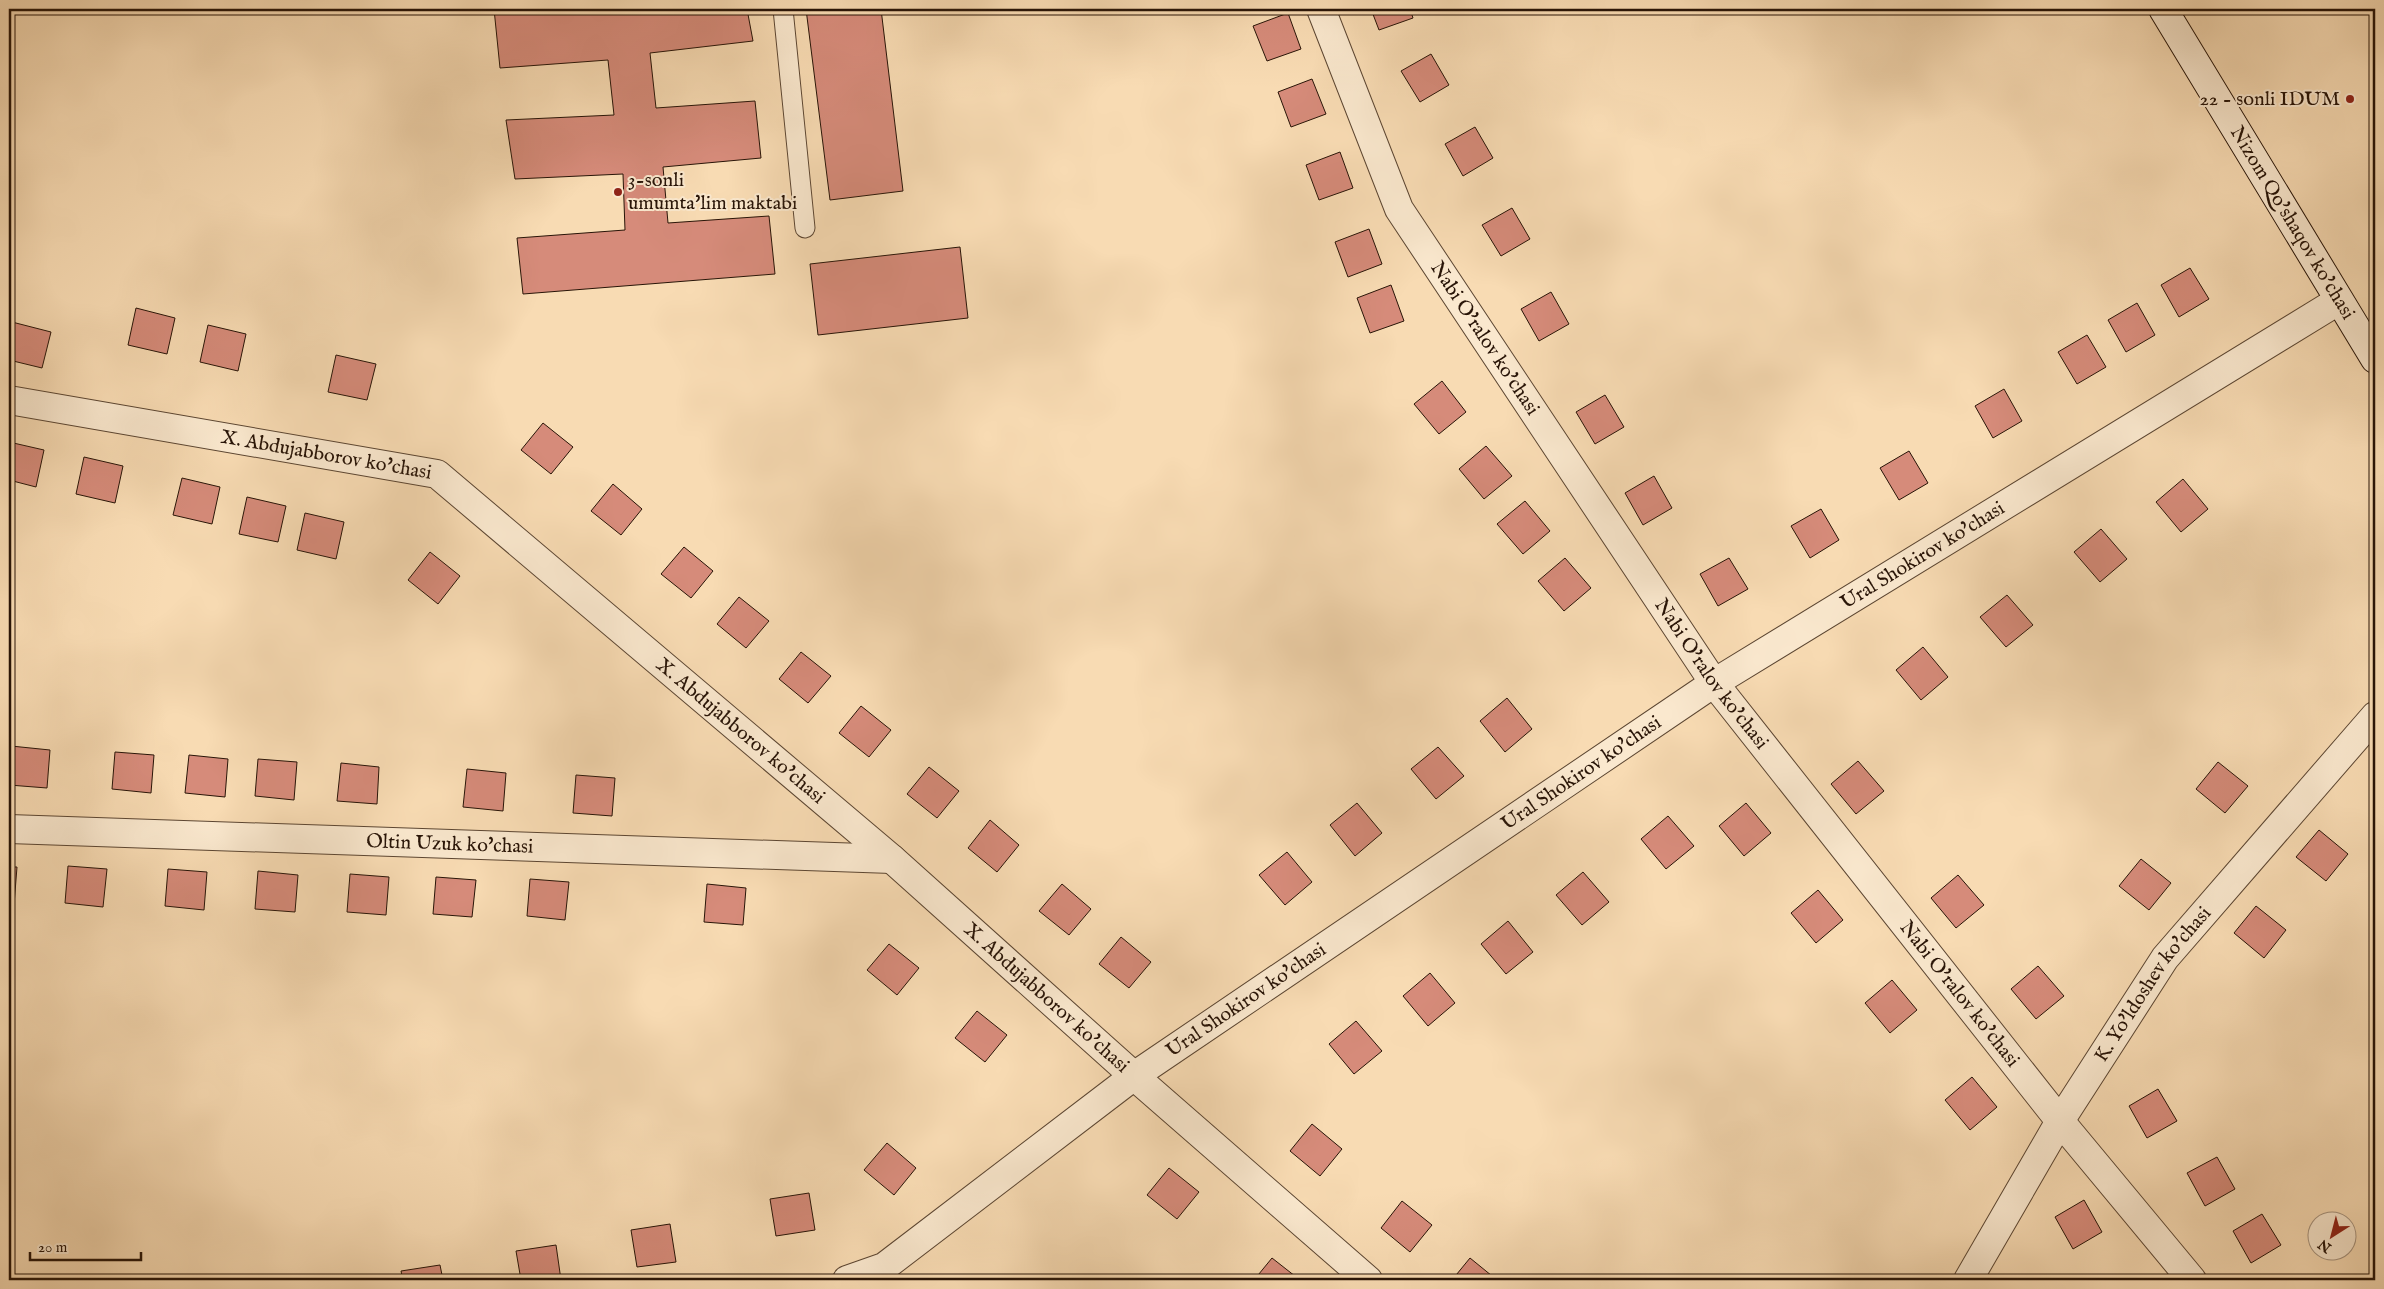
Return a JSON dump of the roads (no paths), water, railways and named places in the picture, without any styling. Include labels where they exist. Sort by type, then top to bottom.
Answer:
[{"type":"street","name":"Nabi O'ralov ko'chasi","points":[[1321,9],[1399,209],[1714,683],[2060,1121],[2192,1280]]},
{"type":"street","name":"Nizom Qo'shaqov ko'chasi","points":[[2163,9],[2338,301],[2375,359]]},
{"type":"street","name":"Ural Shokirov ko'chasi","points":[[848,1280],[884,1274],[1134,1076],[1714,683],[2338,301]]},
{"type":"street","name":"X. Abdujabborov ko'chasi","points":[[9,400],[437,474],[892,859],[1134,1076],[1368,1280]]},
{"type":"street","name":"K. Yo'ldoshev ko'chasi","points":[[1968,1280],[2060,1121],[2165,958],[2375,716]]},
{"type":"street","name":"Oltin Uzuk ko'chasi","points":[[9,828],[892,859]]},
{"type":"lane","points":[[783,9],[805,228]]},
{"type":"place","name":"22 - sonli IDUM","points":[[2350,99]]},
{"type":"place","name":"3-sonli umumta'lim maktabi","points":[[618,192]]}]
